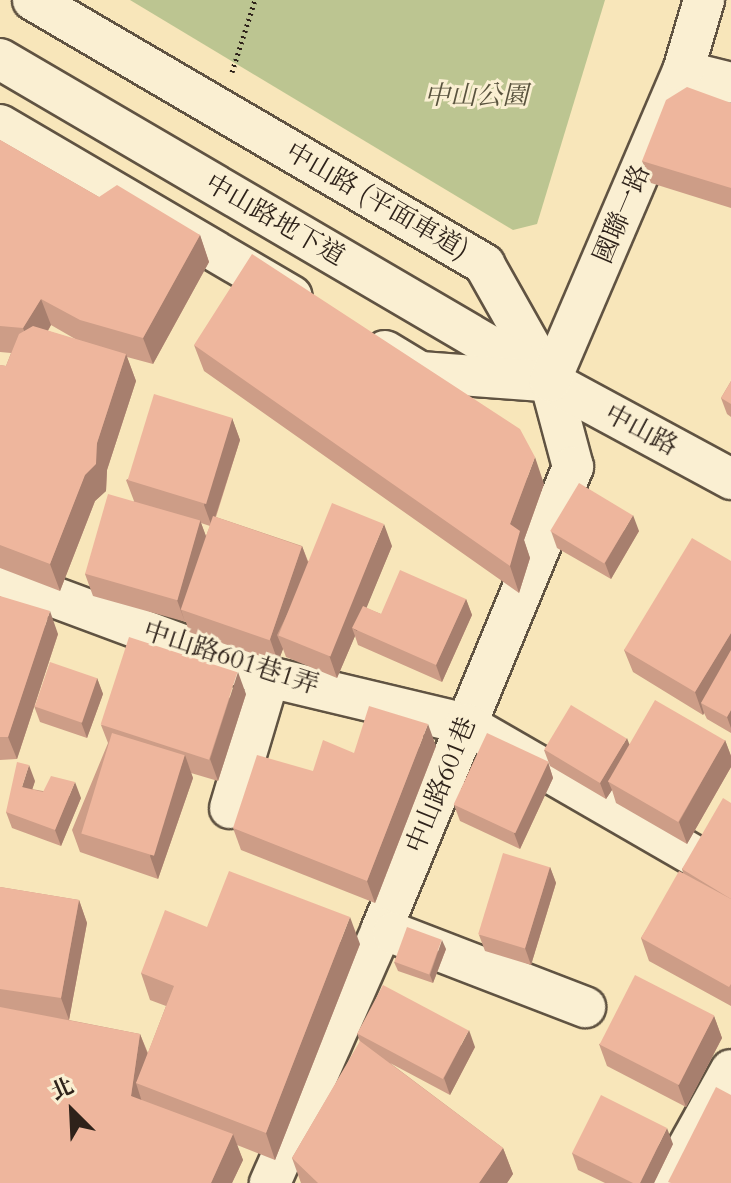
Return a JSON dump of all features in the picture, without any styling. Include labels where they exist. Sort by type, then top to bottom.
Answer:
[{"type":"street","name":"中山路 (平面車道)","points":[[33,0],[484,264],[550,381]]},
{"type":"street","name":"國聯一路","points":[[550,381],[683,71],[704,0]]},
{"type":"street","name":"中山路地下道","points":[[0,59],[550,381]]},
{"type":"street","points":[[683,71],[731,83]]},
{"type":"street","points":[[0,125],[420,372],[550,381]]},
{"type":"street","name":"中山路","points":[[550,381],[731,479]]},
{"type":"street","name":"中山路601巷","points":[[270,1183],[382,929],[573,467],[550,381]]},
{"type":"street","name":"中山路601巷1弄","points":[[0,577],[269,677],[466,724],[695,856]]},
{"type":"street","points":[[230,808],[269,677]]},
{"type":"street","points":[[382,929],[585,1007]]},
{"type":"street","points":[[668,1183],[731,1070]]},
{"type":"path","points":[[231,76],[255,0]]},
{"type":"green space","name":"中山公園","points":[[130,0],[605,0],[537,224],[513,230]]},
{"type":"building","points":[[687,87],[731,103],[731,188],[642,161],[666,100]]},
{"type":"building","points":[[0,140],[99,197],[117,185],[200,235],[143,338],[80,320],[41,299],[23,328],[0,326]]},
{"type":"building","points":[[252,254],[520,429],[535,457],[510,524],[520,531],[510,566],[194,345]]},
{"type":"building","points":[[33,326],[126,354],[97,443],[96,464],[85,475],[50,564],[0,545],[0,365],[6,366],[19,334]]},
{"type":"building","points":[[731,381],[731,404],[721,398]]},
{"type":"building","points":[[154,394],[232,418],[206,504],[128,480]]},
{"type":"building","points":[[579,483],[633,515],[604,563],[550,531]]},
{"type":"building","points":[[108,494],[200,520],[177,600],[85,574]]},
{"type":"building","points":[[332,503],[384,524],[330,657],[278,636]]},
{"type":"building","points":[[213,516],[302,547],[270,640],[181,610]]},
{"type":"building","points":[[692,538],[731,561],[731,633],[695,692],[624,650]]},
{"type":"building","points":[[400,570],[466,599],[436,665],[352,628],[363,606],[381,614]]},
{"type":"building","points":[[0,596],[50,611],[8,737],[0,737]]},
{"type":"building","points":[[129,637],[237,672],[209,760],[101,724]]},
{"type":"building","points":[[731,650],[731,710],[727,717],[701,703]]},
{"type":"building","points":[[50,662],[97,678],[82,723],[35,706]]},
{"type":"building","points":[[655,700],[725,740],[678,822],[608,781]]},
{"type":"building","points":[[571,705],[627,738],[600,783],[544,750]]},
{"type":"building","points":[[369,706],[428,724],[367,881],[233,828],[257,755],[313,771],[323,740],[354,753]]},
{"type":"building","points":[[112,733],[185,755],[154,856],[81,833]]},
{"type":"building","points":[[487,733],[549,762],[515,833],[454,805]]},
{"type":"building","points":[[17,762],[29,765],[22,787],[43,792],[51,776],[75,782],[55,830],[6,812]]},
{"type":"building","points":[[723,798],[731,803],[731,899],[682,869]]},
{"type":"building","points":[[503,853],[550,867],[525,949],[478,934]]},
{"type":"building","points":[[229,871],[350,917],[266,1133],[136,1083],[174,986],[141,973],[165,910],[207,927]]},
{"type":"building","points":[[679,871],[731,899],[729,987],[641,938]]},
{"type":"building","points":[[0,887],[79,900],[61,998],[0,989]]},
{"type":"building","points":[[407,927],[442,940],[429,974],[394,962]]},
{"type":"building","points":[[635,975],[714,1015],[679,1085],[600,1044]]},
{"type":"building","points":[[383,985],[469,1031],[443,1079],[357,1034]]},
{"type":"building","points":[[0,1007],[140,1034],[131,1096],[233,1134],[211,1183],[0,1183]]},
{"type":"building","points":[[360,1041],[503,1148],[479,1183],[318,1183],[292,1158]]},
{"type":"building","points":[[716,1087],[731,1095],[731,1183],[668,1182]]},
{"type":"building","points":[[601,1095],[667,1128],[640,1183],[633,1183],[572,1153]]}]
